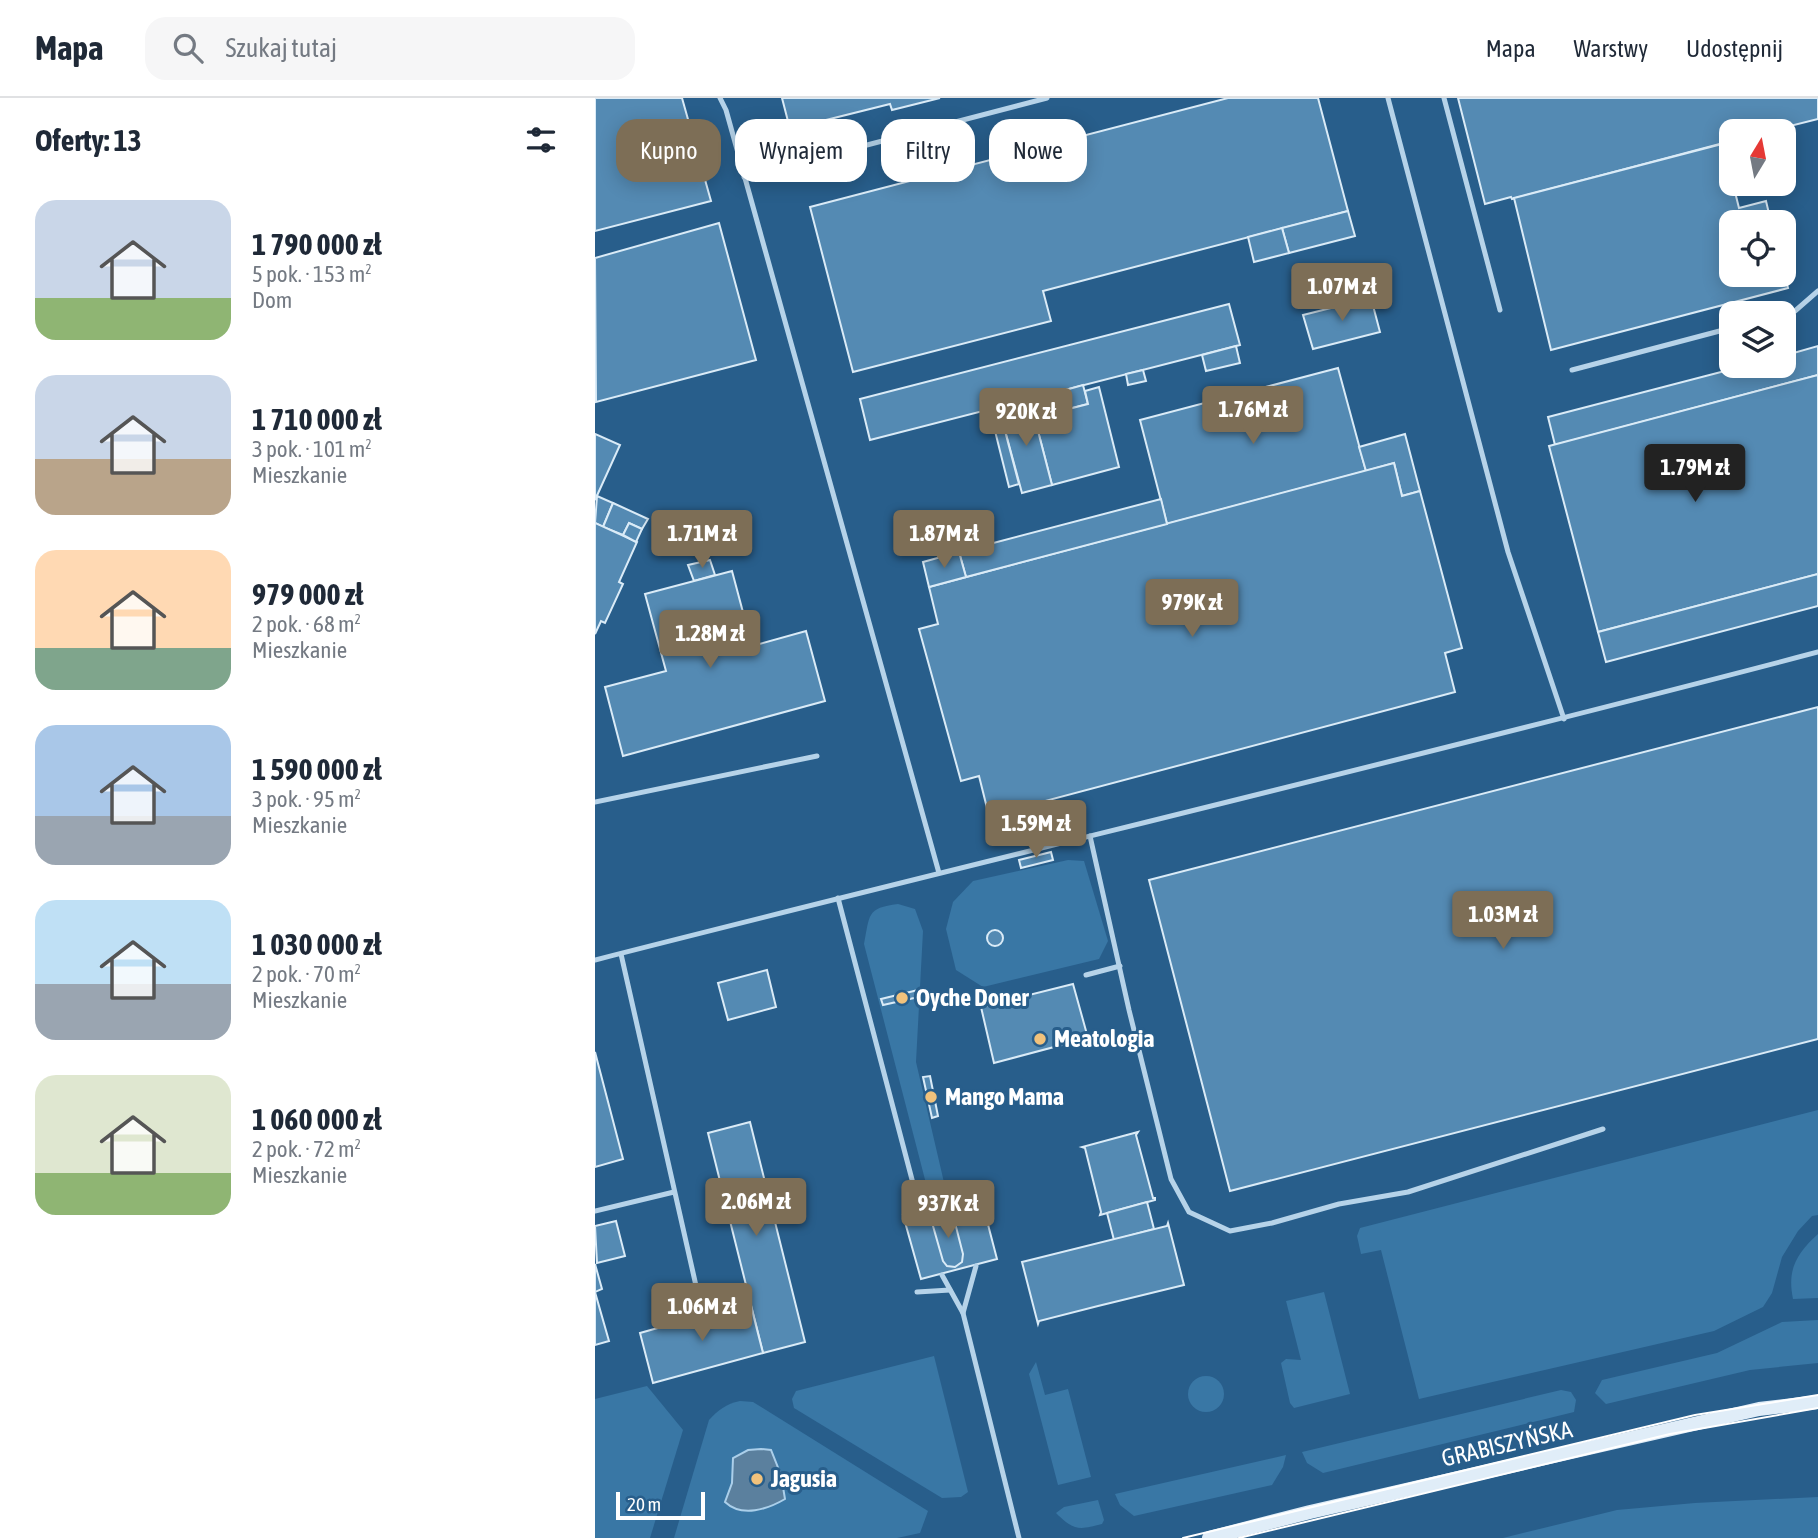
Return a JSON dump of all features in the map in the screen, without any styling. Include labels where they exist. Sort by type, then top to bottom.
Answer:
[{"type":"main road","name":"GRABISZYŃSKA","points":[[1209,1538],[1310,1512],[1746,1412],[1818,1402]]},
{"type":"lane","points":[[720,98],[735,144]]},
{"type":"lane","points":[[867,145],[1047,98]]},
{"type":"lane","points":[[1388,98],[1508,552],[1564,719]]},
{"type":"lane","points":[[1444,98],[1500,310]]},
{"type":"lane","points":[[745,182],[939,873]]},
{"type":"lane","points":[[1796,310],[1818,291]]},
{"type":"lane","points":[[1572,370],[1719,331]]},
{"type":"lane","points":[[595,960],[1564,719],[1818,652]]},
{"type":"lane","points":[[595,802],[817,756]]},
{"type":"lane","points":[[1090,835],[1171,1179],[1189,1212],[1230,1231],[1272,1223],[1339,1204],[1408,1192],[1603,1129]]},
{"type":"lane","points":[[838,898],[920,1210]]},
{"type":"lane","points":[[621,954],[699,1299]]},
{"type":"lane","points":[[1086,975],[1120,966]]},
{"type":"lane","points":[[595,1211],[674,1192]]},
{"type":"lane","points":[[963,1313],[976,1266]]},
{"type":"lane","points":[[941,1275],[963,1313],[1019,1538]]},
{"type":"lane","points":[[917,1292],[950,1290]]},
{"type":"shaded area","points":[[1068,860],[1084,861],[1108,941],[1099,959],[983,987],[956,970],[946,929],[953,902],[973,881]]},
{"type":"shaded area","points":[[898,904],[915,909],[923,931],[916,1062],[946,1191],[929,1195],[864,944],[871,915],[880,908]]},
{"type":"shaded area","points":[[1818,1110],[1818,1215],[1812,1216],[1798,1231],[1782,1257],[1772,1293],[1763,1307],[1714,1331],[1419,1399],[1381,1250],[1361,1254],[1357,1236],[1360,1228]]},
{"type":"shaded area","points":[[1818,1234],[1818,1298],[1793,1299],[1791,1279],[1795,1263]]},
{"type":"shaded area","points":[[1324,1292],[1350,1394],[1294,1408],[1290,1403],[1281,1363],[1286,1359],[1301,1360],[1286,1301]]},
{"type":"shaded area","points":[[1818,1320],[1818,1363],[1750,1370],[1606,1404],[1595,1393],[1602,1380],[1717,1353],[1782,1322]]},
{"type":"shaded area","points":[[934,1356],[968,1492],[961,1497],[942,1498],[794,1408],[792,1399],[796,1391]]},
{"type":"shaded area","points":[[1036,1362],[1045,1395],[1068,1389],[1091,1477],[1058,1485],[1029,1374]]},
{"type":"shaded area","points":[[1206,1376],[1219,1381],[1224,1394],[1219,1407],[1206,1412],[1193,1407],[1188,1394],[1193,1381]]},
{"type":"shaded area","points":[[647,1386],[683,1430],[650,1538],[595,1538],[595,1399]]},
{"type":"shaded area","points":[[1561,1390],[1571,1392],[1576,1400],[1574,1412],[1323,1473],[1307,1463],[1302,1452]]},
{"type":"shaded area","points":[[740,1401],[753,1402],[928,1511],[920,1533],[897,1538],[674,1538],[709,1420],[723,1408]]},
{"type":"shaded area","name":"Jagusia","points":[[748,1450],[771,1450],[781,1475],[785,1499],[755,1510],[732,1507],[725,1502],[732,1483],[733,1458]]},
{"type":"shaded area","points":[[1286,1455],[1283,1467],[1272,1485],[1134,1516],[1120,1505],[1115,1494]]},
{"type":"shaded area","points":[[1818,1497],[1818,1538],[1503,1538],[1617,1510]]},
{"type":"shaded area","points":[[1098,1500],[1104,1520],[1102,1524],[1077,1528],[1056,1513],[1064,1507]]},
{"type":"building","points":[[595,98],[682,98],[688,119],[616,119],[616,182],[706,182],[711,201],[595,231]]},
{"type":"building","points":[[782,98],[940,98],[892,110],[890,104],[830,119],[787,119]]},
{"type":"building","points":[[1228,98],[1318,98],[1348,211],[1043,291],[1051,321],[853,372],[810,207],[906,182],[975,182],[975,164],[989,160],[989,182],[1087,182],[1087,135]]},
{"type":"building","points":[[1458,98],[1818,98],[1818,119],[1796,124],[1796,119],[1719,119],[1719,144],[1485,204]]},
{"type":"building","points":[[1719,145],[1719,196],[1736,196],[1739,208],[1766,201],[1768,210],[1719,210],[1719,287],[1788,288],[1738,301],[1719,301],[1719,306],[1551,350],[1514,198]]},
{"type":"building","points":[[1348,211],[1355,236],[1289,253],[1282,228]]},
{"type":"building","points":[[719,223],[756,360],[596,402],[595,258]]},
{"type":"building","points":[[1282,228],[1289,253],[1254,262],[1248,237]]},
{"type":"building","points":[[1371,298],[1380,332],[1313,349],[1303,315]]},
{"type":"building","points":[[1229,304],[1240,345],[870,440],[860,399]]},
{"type":"building","points":[[1236,346],[1240,363],[1206,371],[1202,355]]},
{"type":"building","points":[[1818,346],[1818,375],[1555,445],[1548,417],[1719,373],[1719,378],[1796,378],[1796,352]]},
{"type":"building","points":[[1338,368],[1366,471],[1167,524],[1140,420]]},
{"type":"building","points":[[1143,370],[1146,381],[1128,385],[1126,374]]},
{"type":"building","points":[[1818,375],[1818,574],[1598,632],[1549,446]]},
{"type":"building","points":[[1083,385],[1088,404],[1049,414],[1044,396]]},
{"type":"building","points":[[1099,387],[1119,467],[1052,485],[1031,404],[1045,400],[1049,414],[1088,404],[1085,391]]},
{"type":"building","points":[[1031,404],[1052,485],[1022,493],[1000,412]]},
{"type":"building","points":[[1000,412],[1019,484],[1009,487],[991,415]]},
{"type":"building","points":[[595,434],[620,445],[595,500]]},
{"type":"building","points":[[1405,434],[1420,491],[1402,496],[1394,463],[1366,471],[1359,447]]},
{"type":"building","points":[[1394,463],[1402,496],[1420,491],[1462,648],[1445,653],[1455,692],[989,816],[979,776],[961,781],[919,629],[938,624],[929,587]]},
{"type":"building","points":[[597,496],[613,503],[603,527],[595,523]]},
{"type":"building","points":[[1161,499],[1167,524],[966,577],[959,552]]},
{"type":"building","points":[[613,503],[648,519],[642,529],[629,523],[623,535],[603,527]]},
{"type":"building","points":[[595,523],[637,542],[619,582],[623,584],[605,623],[601,621],[595,634]]},
{"type":"building","points":[[629,523],[642,529],[636,542],[623,535]]},
{"type":"building","points":[[959,552],[966,577],[929,587],[923,562]]},
{"type":"building","points":[[710,560],[715,575],[694,581],[688,565]]},
{"type":"building","points":[[732,571],[752,646],[806,631],[825,701],[623,756],[605,687],[666,671],[645,594]]},
{"type":"building","points":[[1818,574],[1818,606],[1606,662],[1598,632]]},
{"type":"building","points":[[1818,707],[1818,1039],[1230,1191],[1149,880]]},
{"type":"building","points":[[1051,852],[1053,860],[1021,868],[1019,860]]},
{"type":"building","points":[[995,930],[1001,932],[1001,944],[995,946],[989,944],[987,938],[989,932]]},
{"type":"building","points":[[767,970],[776,1007],[728,1020],[718,983]]},
{"type":"building","points":[[1073,984],[1088,1038],[994,1063],[981,1007]]},
{"type":"building","points":[[922,989],[923,996],[883,1005],[881,999]]},
{"type":"building","points":[[595,1052],[623,1159],[595,1167]]},
{"type":"building","points":[[930,1076],[938,1116],[932,1118],[923,1077]]},
{"type":"building","points":[[750,1122],[805,1342],[763,1353],[708,1133]]},
{"type":"building","points":[[1138,1132],[1136,1135],[1155,1200],[1100,1215],[1085,1148],[1082,1147]]},
{"type":"building","points":[[980,1194],[997,1259],[921,1279],[903,1215]]},
{"type":"building","points":[[1147,1202],[1154,1229],[1114,1240],[1107,1213]]},
{"type":"building","points":[[943,1212],[954,1219],[963,1254],[962,1262],[955,1267],[947,1266],[943,1261],[933,1226],[936,1216]]},
{"type":"building","points":[[616,1221],[625,1256],[597,1263],[595,1226]]},
{"type":"building","points":[[1168,1223],[1184,1285],[1039,1321],[1038,1324],[1022,1262],[1167,1226]]},
{"type":"building","points":[[595,1264],[602,1289],[595,1292]]},
{"type":"building","points":[[595,1292],[609,1341],[595,1345]]},
{"type":"building","points":[[750,1302],[763,1353],[653,1383],[640,1333]]},
{"type":"tram line","points":[[1183,1538],[1695,1415],[1818,1395]]},
{"type":"tram line","points":[[1239,1538],[1670,1434],[1818,1408]]},
{"type":"place","name":"Oyche Doner","points":[[902,998]]},
{"type":"place","name":"Meatologia","points":[[1040,1039]]},
{"type":"place","name":"Mango Mama","points":[[931,1097]]},
{"type":"place","name":"Jagusia","points":[[757,1479]]}]
